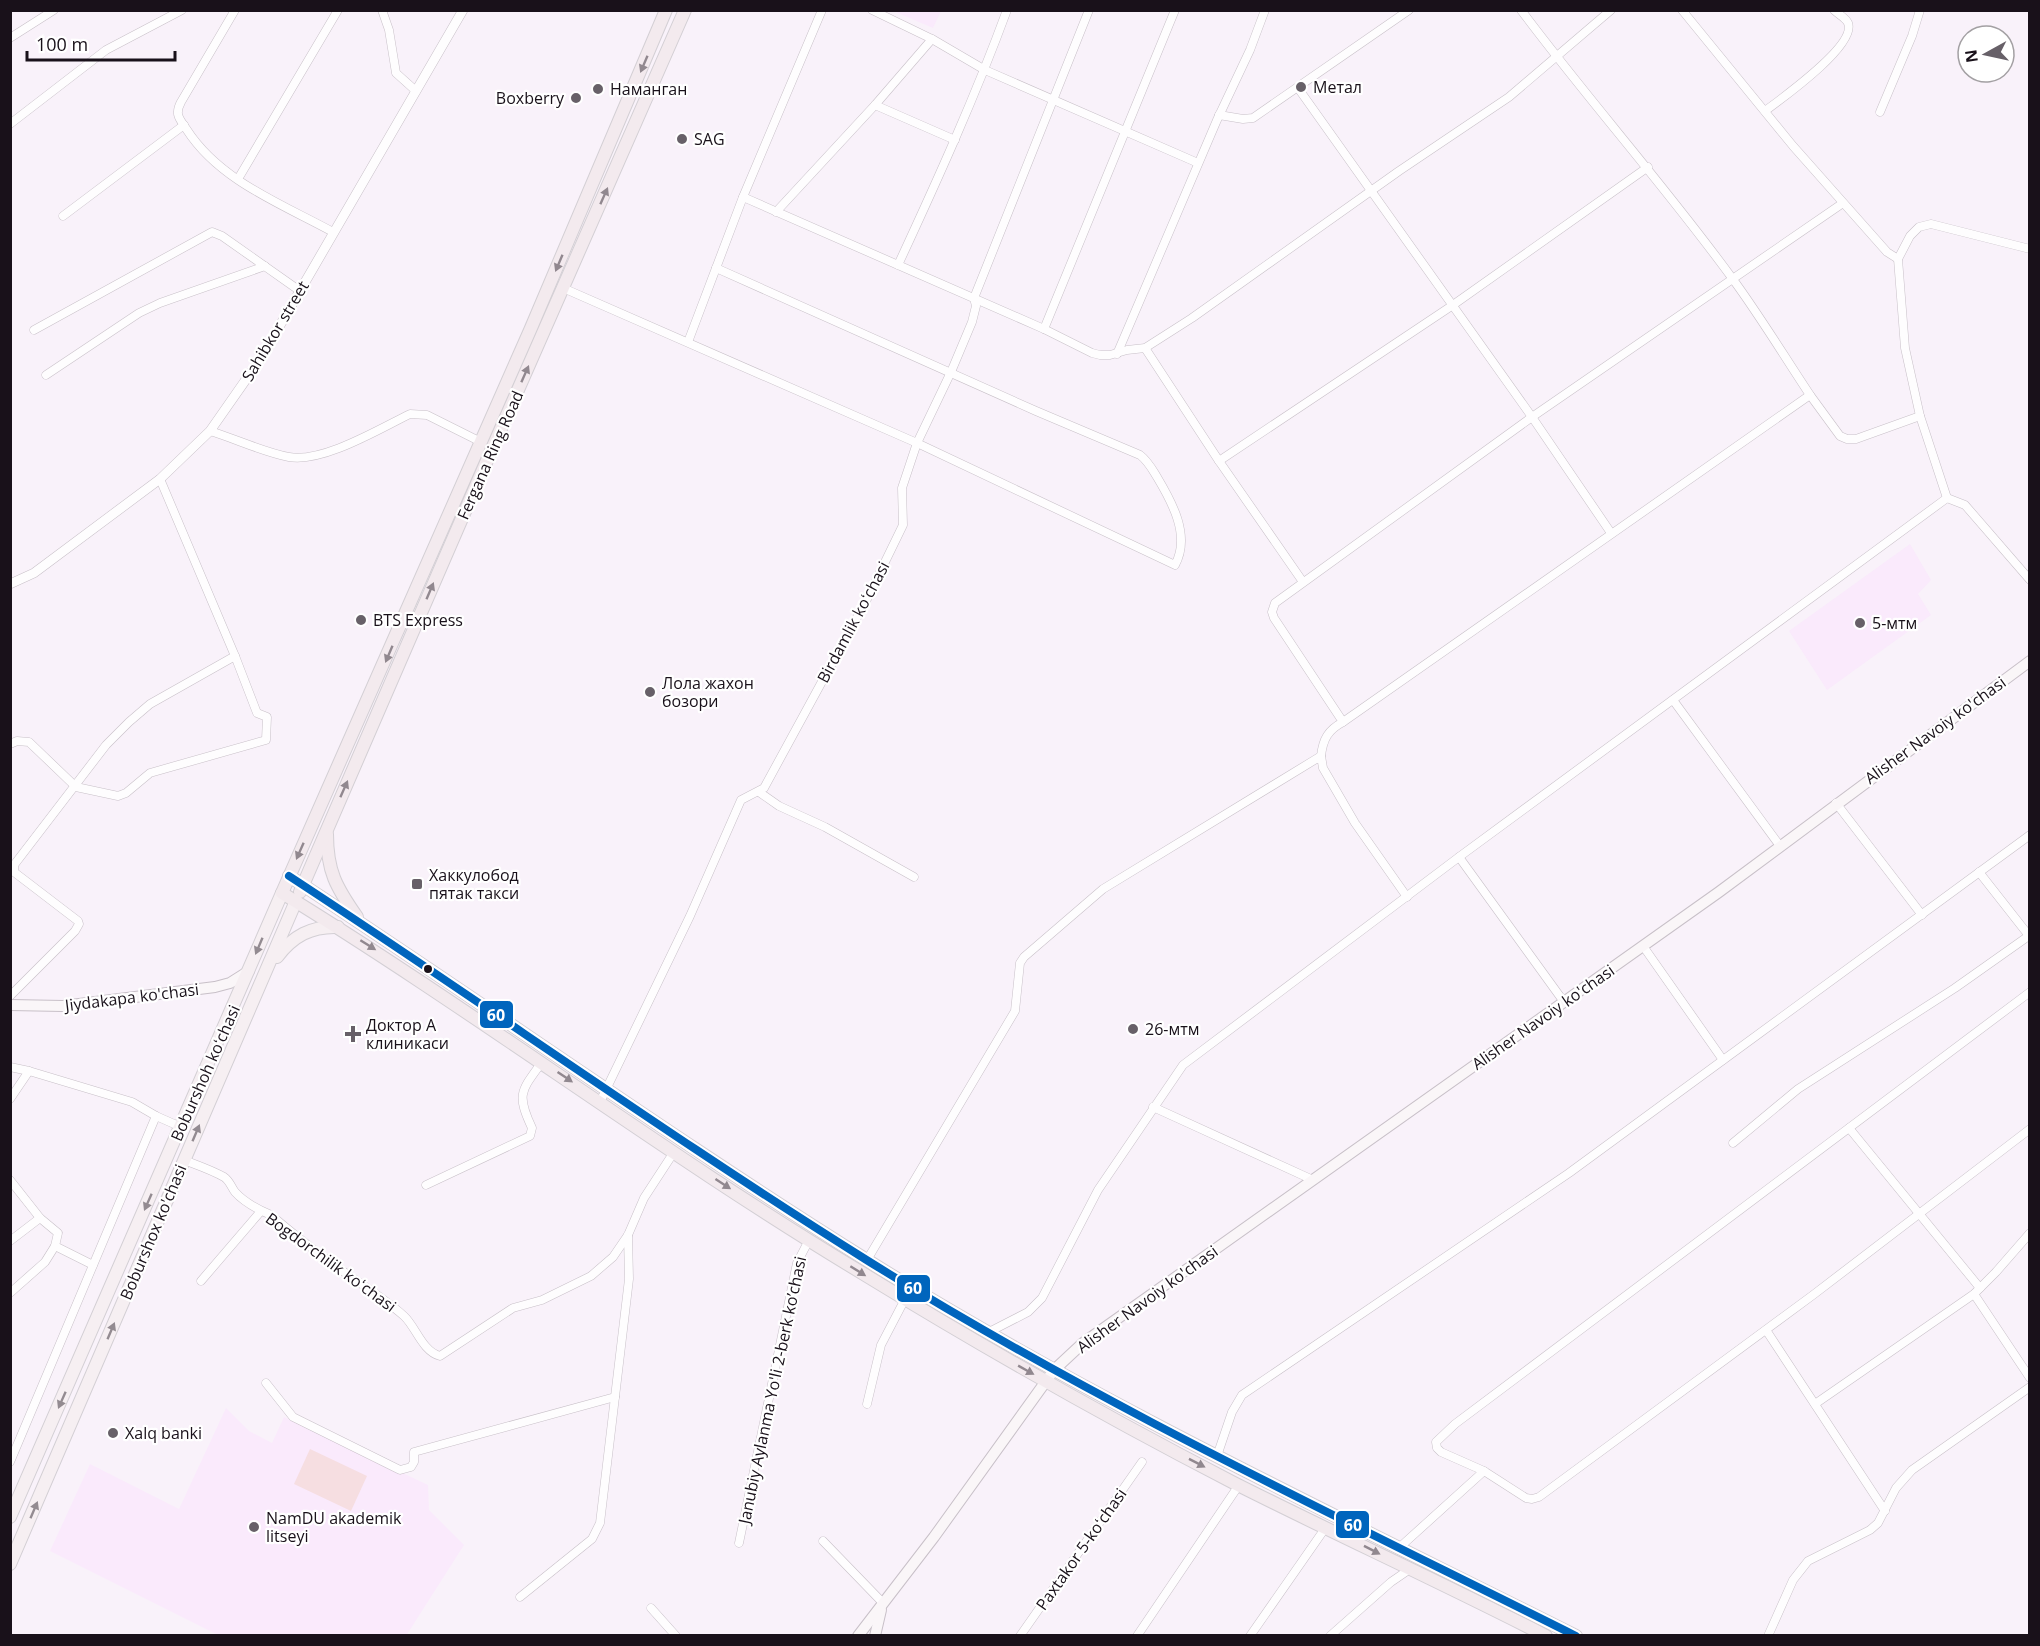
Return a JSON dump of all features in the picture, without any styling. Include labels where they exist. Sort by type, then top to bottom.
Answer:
[{"type":"highway","name":"Fergana Ring Road","points":[[282,892],[386,661],[666,10]]},
{"type":"highway","name":"Fergana Ring Road","points":[[296,901],[685,10]]},
{"type":"highway","points":[[327,826],[330,869],[338,891],[361,923]]},
{"type":"highway","points":[[289,876],[361,923],[603,1096],[674,1152],[905,1299],[1161,1445],[1546,1635]]},
{"type":"highway","points":[[282,892],[387,958],[542,1062],[603,1096],[867,1260],[1054,1370],[1217,1456],[1576,1635]]},
{"type":"main road","name":"Alisher Navoiy ko'chasi","points":[[858,1635],[934,1537],[1054,1370],[1083,1343],[1643,946],[2030,661]]},
{"type":"main road","name":"Boburshoh koʻchasi","points":[[10,1517],[282,892]]},
{"type":"main road","name":"Boburshox ko'chasi","points":[[10,1564],[296,901]]},
{"type":"main road","points":[[267,970],[283,950],[305,932],[338,927]]},
{"type":"main road","name":"Jiydakapa ko'chasi","points":[[10,1005],[63,1006],[215,987],[230,983],[249,971]]},
{"type":"main road","points":[[875,1635],[883,1604]]},
{"type":"street","points":[[10,38],[54,10]]},
{"type":"street","points":[[10,124],[106,50],[182,10]]},
{"type":"street","points":[[235,10],[177,109],[177,116],[197,146],[217,165],[333,232]]},
{"type":"street","points":[[238,179],[338,10]]},
{"type":"street","points":[[382,10],[389,30],[396,73],[416,91]]},
{"type":"street","name":"Sahibkor street","points":[[10,584],[34,573],[160,479],[210,431],[261,358],[463,10]]},
{"type":"street","points":[[688,342],[743,197],[822,10]]},
{"type":"street","points":[[872,10],[932,39],[986,70],[1198,163]]},
{"type":"street","points":[[898,265],[986,70],[1007,10]]},
{"type":"street","name":"Birdamlik koʻchasi","points":[[603,1096],[694,906],[741,800],[764,788],[867,599],[903,525],[902,488],[917,442],[951,372],[975,313],[974,298],[1089,10]]},
{"type":"street","points":[[1044,329],[1175,10]]},
{"type":"street","points":[[1117,354],[1219,115],[1250,50],[1265,10]]},
{"type":"street","points":[[1219,115],[1251,119],[1409,10]]},
{"type":"street","points":[[1521,10],[1557,58],[1648,167],[1733,279],[1810,395],[1840,435],[1847,439],[1856,439],[1920,416]]},
{"type":"street","points":[[743,197],[1044,329],[1092,353],[1117,354],[1127,350],[1145,348],[1192,318],[1372,190],[1509,97],[1611,10]]},
{"type":"street","points":[[1682,10],[1843,203],[1887,252],[1898,259]]},
{"type":"street","points":[[1765,111],[1816,72],[1836,51],[1849,25],[1834,10]]},
{"type":"street","points":[[1880,112],[1912,36],[1920,10]]},
{"type":"street","points":[[776,212],[875,105],[932,39]]},
{"type":"street","points":[[1298,88],[1532,417],[1611,533]]},
{"type":"street","points":[[875,105],[956,140]]},
{"type":"street","points":[[63,216],[184,125]]},
{"type":"street","points":[[1219,461],[1453,305],[1648,167]]},
{"type":"street","points":[[1343,722],[1272,612],[1275,603],[1532,417],[1843,203]]},
{"type":"street","points":[[1947,498],[1920,416],[1905,348],[1898,259],[1910,236],[1919,227],[1931,224],[2030,249]]},
{"type":"street","points":[[33,330],[212,232],[222,236],[300,291]]},
{"type":"street","points":[[46,375],[139,313],[159,303],[265,266]]},
{"type":"street","points":[[563,288],[917,442],[1174,565],[1178,558],[1181,539],[1175,511],[1165,490],[1144,458],[716,268]]},
{"type":"street","points":[[1145,348],[1219,461],[1303,582]]},
{"type":"street","points":[[1407,897],[1355,823],[1323,768],[1321,756],[1326,736],[1332,728],[1810,395]]},
{"type":"street","points":[[210,431],[290,457],[308,457],[326,453],[410,414],[417,414],[427,415],[481,442]]},
{"type":"street","points":[[10,744],[17,741],[29,742],[76,787],[118,796],[126,793],[150,773],[266,740],[267,717],[257,712],[236,656],[160,479]]},
{"type":"street","points":[[1947,498],[1965,505],[2030,580]]},
{"type":"street","points":[[989,1332],[1028,1311],[1042,1298],[1098,1190],[1183,1065],[1459,857],[1947,498]]},
{"type":"street","points":[[10,996],[79,927],[78,921],[19,876],[13,869],[19,858],[76,787],[106,745],[150,704],[236,656]]},
{"type":"street","points":[[1673,700],[1780,846]]},
{"type":"street","points":[[867,1260],[1015,1011],[1018,969],[1024,957],[1103,889],[1321,756]]},
{"type":"street","points":[[759,792],[779,806],[825,827],[914,877]]},
{"type":"street","points":[[1836,803],[1922,915]]},
{"type":"street","points":[[1217,1456],[1232,1412],[1242,1395],[1569,1173],[2030,835]]},
{"type":"street","points":[[1459,857],[1564,1002]]},
{"type":"street","points":[[1733,1143],[1798,1089],[1955,988],[2029,936],[1979,872]]},
{"type":"street","points":[[1643,946],[1723,1060]]},
{"type":"street","points":[[2030,992],[1455,1424],[1436,1442],[1437,1448],[1484,1471],[1526,1498],[1539,1497],[1766,1330],[2030,1129]]},
{"type":"street","points":[[426,1185],[530,1136],[532,1128],[522,1103],[522,1094],[542,1062]]},
{"type":"street","points":[[10,1067],[132,1102],[181,1127]]},
{"type":"street","points":[[10,1099],[29,1071]]},
{"type":"street","points":[[1154,1107],[1313,1180]]},
{"type":"street","points":[[10,1462],[156,1116]]},
{"type":"street","points":[[1849,1128],[1919,1214],[1977,1291],[2030,1378]]},
{"type":"street","name":"Bogdorchilik koʻchasi","points":[[184,1160],[223,1177],[230,1182],[234,1191],[261,1211],[271,1215],[344,1272],[376,1293],[406,1317],[428,1348],[440,1356],[513,1308],[542,1300],[591,1276],[613,1257],[628,1235],[644,1198],[674,1152]]},
{"type":"street","points":[[10,1180],[40,1218],[58,1233],[55,1246],[45,1262],[10,1293]]},
{"type":"street","points":[[201,1281],[261,1211]]},
{"type":"street","points":[[10,1241],[40,1218]]},
{"type":"street","points":[[1815,1404],[1977,1291],[2030,1233]]},
{"type":"street","points":[[520,1597],[592,1539],[599,1528],[629,1279],[628,1235]]},
{"type":"street","name":"Janubiy Аylanma Yo'li 2-berk koʼchasi","points":[[739,1543],[797,1263],[809,1240]]},
{"type":"street","points":[[55,1246],[93,1265]]},
{"type":"street","points":[[867,1404],[881,1345],[905,1299]]},
{"type":"street","points":[[1766,1330],[1885,1510]]},
{"type":"street","points":[[266,1383],[293,1418],[400,1470],[411,1467],[414,1462],[414,1452],[615,1397]]},
{"type":"street","points":[[1768,1635],[1793,1581],[1808,1560],[1870,1530],[1878,1523],[1896,1488],[1912,1470],[2030,1387]]},
{"type":"street","name":"Paxtakor 5-koʻchasi","points":[[1020,1635],[1142,1462]]},
{"type":"street","points":[[1400,1547],[1484,1471]]},
{"type":"street","points":[[1137,1635],[1239,1485]]},
{"type":"street","points":[[1250,1635],[1326,1527]]},
{"type":"street","points":[[823,1541],[883,1604]]},
{"type":"street","points":[[1330,1635],[1390,1582],[1410,1569]]},
{"type":"street","points":[[651,1608],[676,1635]]},
{"type":"shaded area","points":[[893,11],[941,11],[933,28]]},
{"type":"shaded area","name":"5-мтм","points":[[1910,544],[1931,580],[1918,594],[1931,615],[1827,690],[1789,631]]},
{"type":"shaded area","name":"NamDU akademik litseyi","points":[[226,1408],[249,1431],[272,1443],[284,1417],[428,1485],[429,1510],[464,1545],[406,1636],[218,1635],[50,1551],[90,1464],[179,1509]]},
{"type":"shaded area","points":[[310,1449],[367,1476],[351,1511],[294,1484]]},
{"type":"transit line","name":"60","points":[[289,876],[792,1213],[951,1311],[1038,1361],[1216,1456],[1576,1636]]},
{"type":"place","name":"Метал","points":[[1301,87]]},
{"type":"place","name":"Наманган","points":[[598,89]]},
{"type":"place","name":"Boxberry","points":[[576,98]]},
{"type":"place","name":"SAG","points":[[682,139]]},
{"type":"place","name":"BTS Express","points":[[361,620]]},
{"type":"place","name":"5-мтм","points":[[1860,623]]},
{"type":"place","name":"Лола жахон бозори","points":[[650,692]]},
{"type":"place","name":"Хаккулобод пятак такси","points":[[417,884]]},
{"type":"place","name":"26-мтм","points":[[1133,1029]]},
{"type":"place","name":"Доктор А клиникаси","points":[[353,1034]]},
{"type":"place","name":"Xalq banki","points":[[113,1433]]},
{"type":"place","name":"NamDU akademik litseyi","points":[[254,1527]]}]
